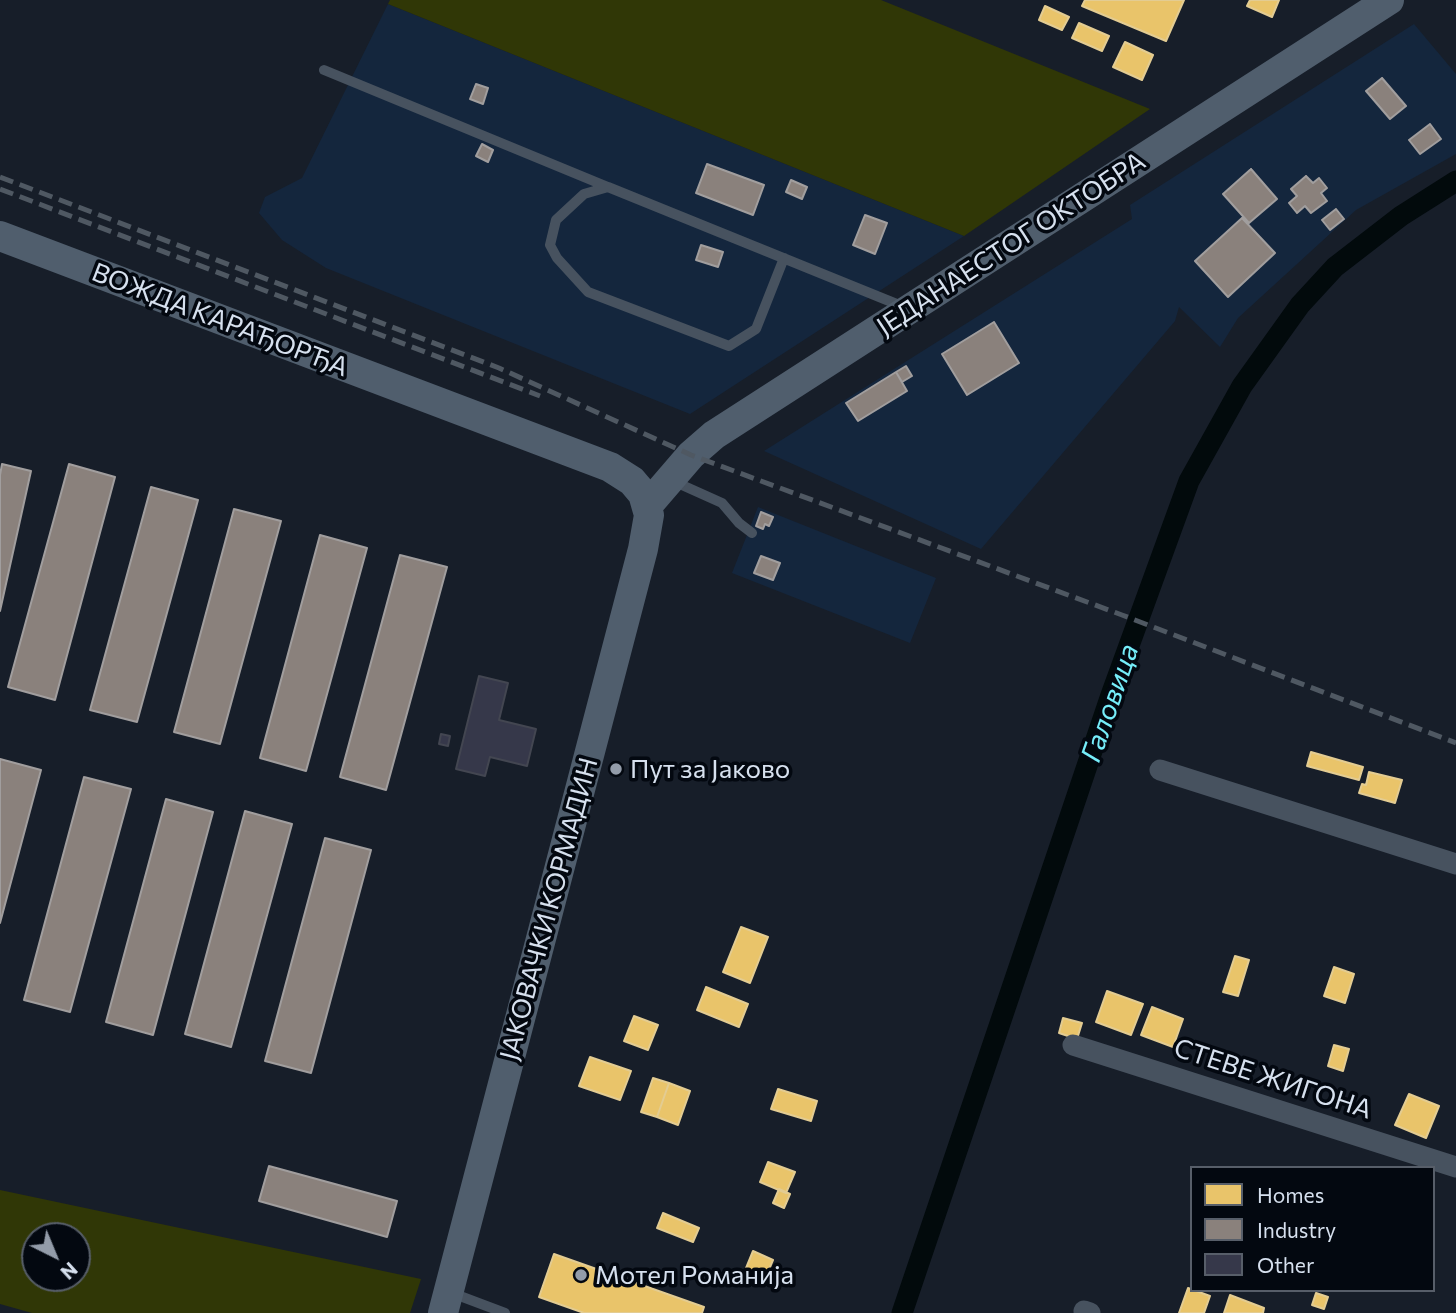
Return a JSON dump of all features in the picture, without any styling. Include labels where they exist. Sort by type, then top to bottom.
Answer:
[{"type":"main road","name":"ЈЕДАНАЕСТОГ ОКТОБРА","points":[[648,505],[691,455],[714,435],[1390,0]]},
{"type":"main road","name":"ВОЖДА КАРАЂОРЂА","points":[[0,236],[440,405],[610,467],[632,481],[648,505]]},
{"type":"main road","name":"ЈАКОВАЧКИ КОРМАДИН","points":[[446,1303],[643,550],[649,526],[648,505]]},
{"type":"street","points":[[1160,770],[1456,864]]},
{"type":"street","name":"СТЕВЕ ЖИГОНА","points":[[1073,1045],[1456,1167]]},
{"type":"lane","points":[[324,70],[910,309]]},
{"type":"lane","points":[[608,187],[584,194],[556,220],[550,245],[557,258],[588,292],[729,346],[756,329],[784,258]]},
{"type":"lane","points":[[671,480],[722,503],[739,523],[752,533]]},
{"type":"lane","points":[[446,1303],[505,1313]]},
{"type":"shaded area","points":[[388,4],[964,236],[690,414],[326,268],[282,240],[259,213],[265,197],[302,178]]},
{"type":"shaded area","points":[[1414,24],[1456,74],[1456,154],[1356,210],[1238,318],[1220,347],[1179,307],[1175,321],[981,549],[764,451],[1132,219],[1130,205]]},
{"type":"shaded area","points":[[758,507],[936,578],[910,643],[732,573]]},
{"type":"green space","points":[[390,0],[881,0],[1150,109],[964,236],[388,4]]},
{"type":"green space","points":[[0,1190],[421,1279],[410,1313],[32,1313],[0,1304]]},
{"type":"building: Homes","points":[[1085,0],[1184,0],[1166,41],[1082,6]]},
{"type":"building: Homes","points":[[1250,0],[1279,0],[1272,17],[1247,6]]},
{"type":"building: Homes","points":[[1045,6],[1069,17],[1062,30],[1039,20]]},
{"type":"building: Homes","points":[[1079,23],[1109,36],[1102,51],[1072,38]]},
{"type":"building: Homes","points":[[1125,42],[1153,55],[1142,80],[1113,67]]},
{"type":"building: Homes","points":[[1311,752],[1363,767],[1359,780],[1307,766]]},
{"type":"building: Homes","points":[[1369,772],[1402,780],[1395,803],[1359,793],[1362,784],[1366,785]]},
{"type":"building: Homes","points":[[741,927],[768,937],[750,983],[723,972]]},
{"type":"building: Homes","points":[[1235,956],[1249,960],[1238,996],[1223,992]]},
{"type":"building: Homes","points":[[1334,967],[1354,974],[1345,1003],[1324,996]]},
{"type":"building: Homes","points":[[706,987],[748,1004],[739,1027],[697,1010]]},
{"type":"building: Homes","points":[[1107,991],[1143,1004],[1131,1035],[1096,1022]]},
{"type":"building: Homes","points":[[1152,1007],[1183,1019],[1173,1047],[1141,1035]]},
{"type":"building: Homes","points":[[634,1016],[658,1025],[648,1050],[624,1041]]},
{"type":"building: Homes","points":[[1063,1018],[1082,1023],[1077,1039],[1059,1033]]},
{"type":"building: Homes","points":[[1334,1045],[1349,1049],[1343,1071],[1328,1066]]},
{"type":"building: Homes","points":[[590,1057],[631,1071],[620,1100],[579,1086]]},
{"type":"building: Homes","points":[[653,1078],[669,1083],[657,1117],[641,1112]]},
{"type":"building: Homes","points":[[669,1083],[690,1091],[678,1125],[657,1117]]},
{"type":"building: Homes","points":[[778,1089],[817,1101],[811,1121],[771,1109]]},
{"type":"building: Homes","points":[[1409,1094],[1439,1106],[1426,1138],[1395,1125]]},
{"type":"building: Homes","points":[[768,1162],[795,1172],[786,1193],[760,1182]]},
{"type":"building: Homes","points":[[779,1189],[790,1194],[784,1208],[773,1203]]},
{"type":"building: Homes","points":[[663,1213],[699,1228],[693,1242],[657,1228]]},
{"type":"building: Homes","points":[[753,1251],[773,1260],[762,1286],[742,1278]]},
{"type":"building: Homes","name":"Мотел Романија","points":[[554,1254],[704,1307],[702,1313],[584,1313],[539,1297]]},
{"type":"building: Homes","points":[[1188,1288],[1190,1292],[1210,1296],[1204,1313],[1179,1313]]},
{"type":"building: Homes","points":[[1316,1293],[1328,1297],[1324,1309],[1312,1305]]},
{"type":"building: Homes","points":[[1230,1295],[1264,1308],[1263,1313],[1224,1313]]},
{"type":"building: Industry","points":[[1382,78],[1406,106],[1390,119],[1366,91]]},
{"type":"building: Industry","points":[[476,84],[488,88],[483,104],[470,99]]},
{"type":"building: Industry","points":[[1430,124],[1441,139],[1420,154],[1409,140]]},
{"type":"building: Industry","points":[[482,144],[493,150],[488,162],[476,156]]},
{"type":"building: Industry","points":[[707,164],[764,185],[753,215],[696,193]]},
{"type":"building: Industry","points":[[1251,169],[1277,199],[1249,223],[1223,194]]},
{"type":"building: Industry","points":[[1306,176],[1313,183],[1319,178],[1327,188],[1321,193],[1327,201],[1311,213],[1305,206],[1297,213],[1289,203],[1297,196],[1291,189]]},
{"type":"building: Industry","points":[[791,180],[807,187],[802,199],[786,192]]},
{"type":"building: Industry","points":[[1336,209],[1344,219],[1330,230],[1322,220]]},
{"type":"building: Industry","points":[[865,215],[887,223],[875,254],[853,245]]},
{"type":"building: Industry","points":[[1242,218],[1275,253],[1228,297],[1195,261]]},
{"type":"building: Industry","points":[[701,245],[723,252],[718,267],[696,260]]},
{"type":"building: Industry","points":[[994,322],[1019,363],[967,395],[942,354]]},
{"type":"building: Industry","points":[[906,366],[912,376],[902,382],[896,372]]},
{"type":"building: Industry","points":[[896,372],[907,391],[858,421],[846,403]]},
{"type":"building: Industry","points":[[2,464],[31,471],[0,611],[0,475]]},
{"type":"building: Industry","points":[[69,464],[115,477],[55,700],[8,687]]},
{"type":"building: Industry","points":[[151,487],[198,500],[137,722],[90,710]]},
{"type":"building: Industry","points":[[234,509],[281,521],[220,744],[174,732]]},
{"type":"building: Industry","points":[[761,512],[773,517],[769,526],[765,524],[763,529],[756,526]]},
{"type":"building: Industry","points":[[320,535],[367,548],[306,771],[260,758]]},
{"type":"building: Industry","points":[[400,555],[447,567],[386,790],[340,777]]},
{"type":"building: Industry","points":[[761,556],[780,563],[773,580],[754,573]]},
{"type":"building: Industry","points":[[0,759],[41,770],[0,923]]},
{"type":"building: Industry","points":[[84,777],[131,789],[70,1012],[24,1000]]},
{"type":"building: Industry","points":[[166,799],[213,812],[153,1035],[106,1022]]},
{"type":"building: Industry","points":[[245,811],[292,824],[231,1047],[185,1034]]},
{"type":"building: Industry","points":[[325,838],[371,850],[311,1073],[265,1061]]},
{"type":"building: Industry","points":[[269,1166],[397,1201],[387,1237],[259,1201]]},
{"type":"building: Other","points":[[479,676],[508,683],[499,720],[536,729],[527,766],[490,757],[485,776],[456,769]]},
{"type":"building: Other","points":[[441,734],[450,736],[448,746],[439,744]]},
{"type":"waterway","name":"Галовица","points":[[902,1313],[1111,695],[1189,481],[1242,386],[1300,305],[1335,267],[1401,216],[1456,181]]},
{"type":"railway","points":[[0,177],[499,368],[691,455],[1122,615],[1456,743]]},
{"type":"railway","points":[[0,189],[540,396]]},
{"type":"place","name":"Пут за Јаково","points":[[616,769]]},
{"type":"place","name":"Мотел Романија","points":[[581,1275]]}]
